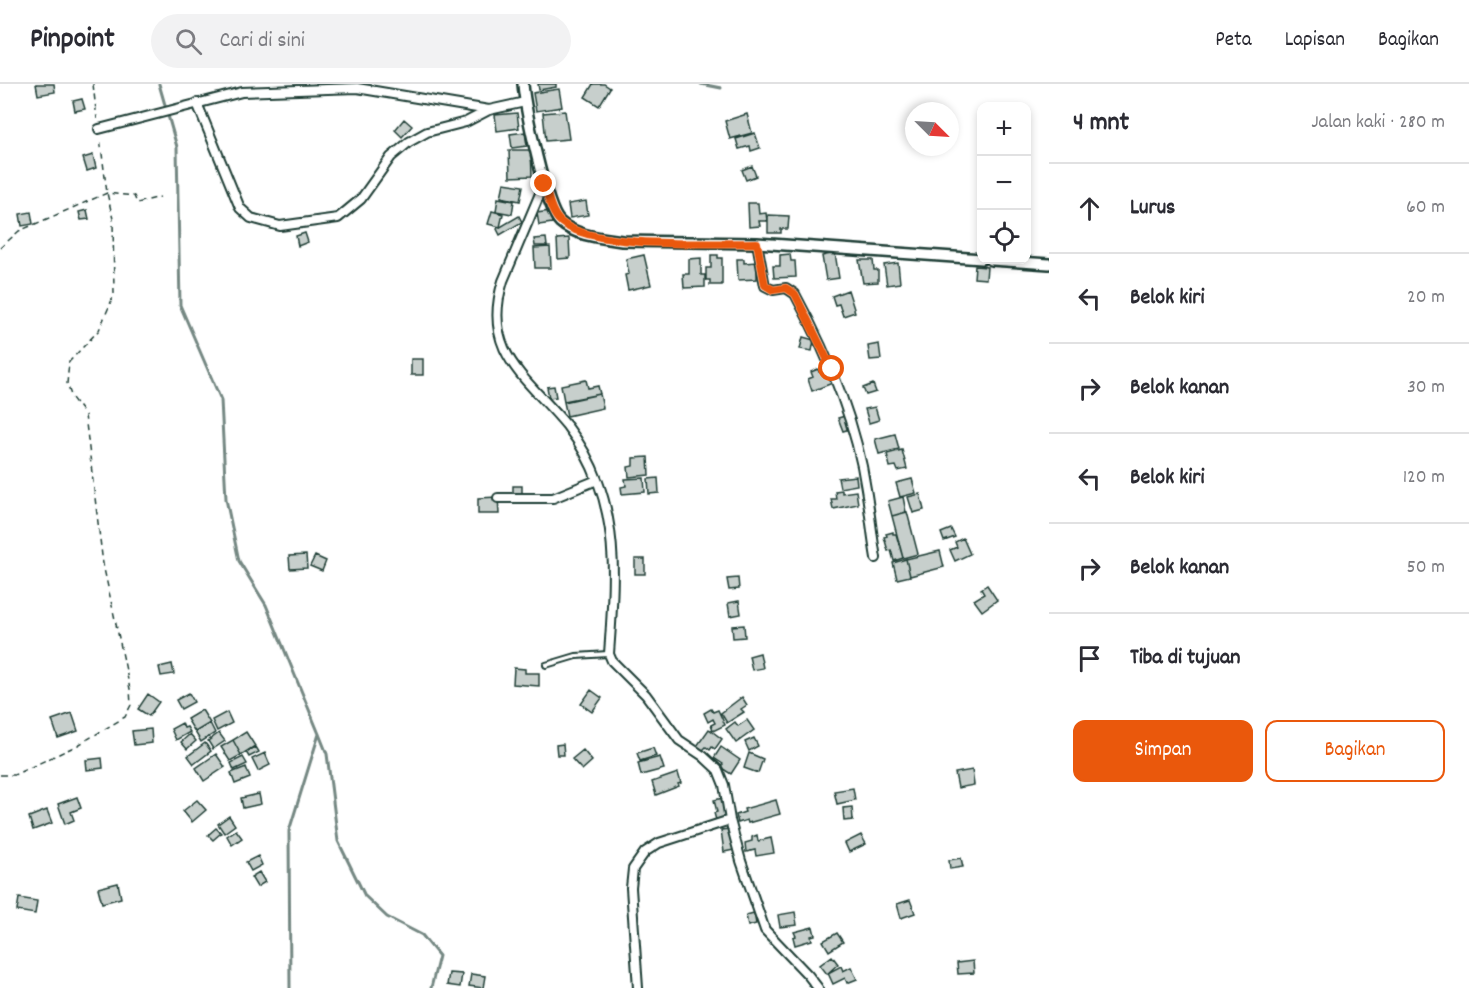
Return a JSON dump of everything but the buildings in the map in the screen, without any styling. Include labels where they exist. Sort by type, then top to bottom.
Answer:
[{"type":"street","points":[[523,84],[544,184],[556,217],[567,226],[585,234],[622,241],[757,243],[977,259]]},
{"type":"street","points":[[99,129],[126,120],[242,92],[357,88],[489,110]]},
{"type":"street","points":[[197,103],[240,208],[251,218],[280,226],[338,218],[361,199],[391,158],[409,142],[427,132],[466,122],[489,110],[525,102]]},
{"type":"street","points":[[544,184],[498,298],[497,321],[503,349],[573,435],[597,480],[610,523],[614,563],[609,654],[617,668],[646,695],[679,740],[703,756],[718,770],[724,785],[741,861],[765,930],[818,988]]},
{"type":"street","points":[[757,243],[765,285],[773,290],[786,288],[795,294],[832,369],[851,423],[866,488],[876,558]]},
{"type":"street","points":[[1031,263],[1049,264]]},
{"type":"street","points":[[498,498],[553,498],[597,480]]},
{"type":"street","points":[[638,988],[631,888],[633,869],[645,852],[659,843],[730,820]]},
{"type":"lane","points":[[546,665],[576,656],[609,654]]},
{"type":"path","points":[[0,775],[14,775],[78,745],[124,717],[130,705],[130,689],[103,564],[85,415],[72,398],[68,384],[69,362],[99,330],[114,295],[113,219],[107,193],[93,84]]},
{"type":"path","points":[[0,248],[19,231],[107,193],[134,196],[137,203],[160,198]]},
{"type":"waterway","points":[[159,84],[177,147],[180,305],[221,400],[226,499],[239,561],[266,605],[327,754],[338,841],[365,896],[387,917],[422,935],[439,956],[431,988]]},
{"type":"waterway","points":[[701,84],[721,88]]},
{"type":"waterway","points":[[290,988],[289,831],[319,734]]},
{"type":"route","points":[[544,184],[560,222],[585,234],[622,241],[757,243],[765,285],[773,290],[790,289],[795,294],[832,369]]}]
